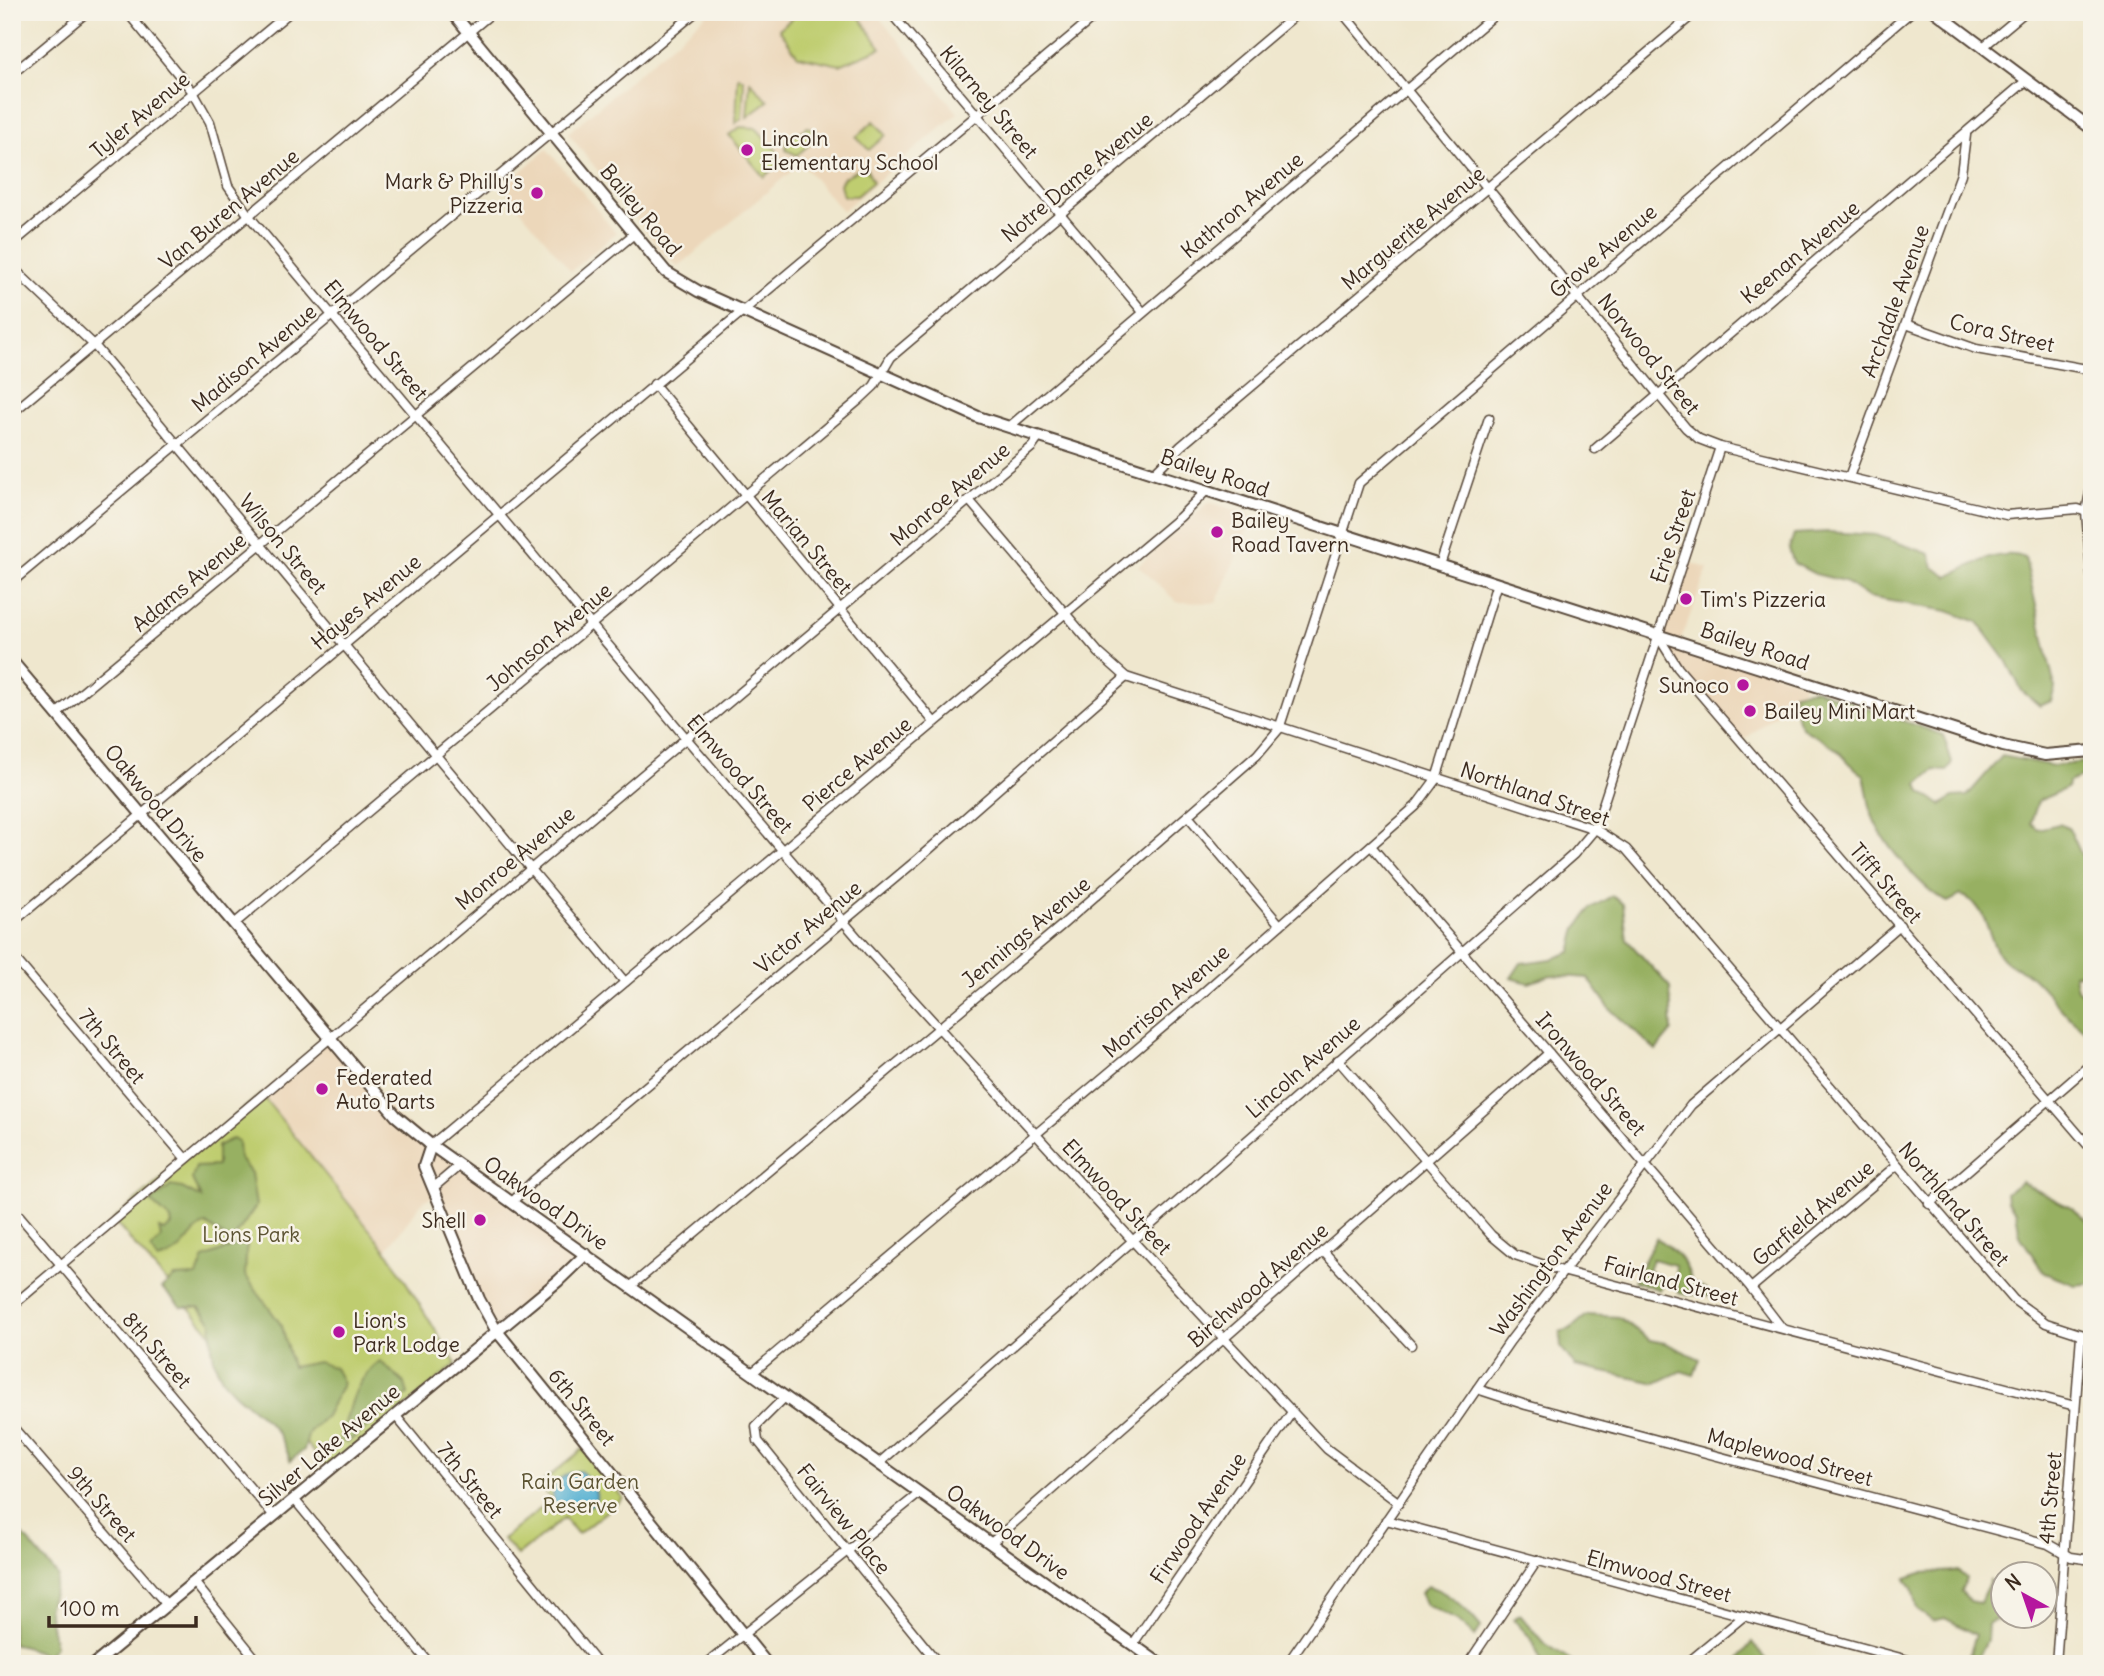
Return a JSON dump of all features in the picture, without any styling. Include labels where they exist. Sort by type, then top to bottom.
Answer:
[{"type":"street","points":[[12,74],[87,12]]},
{"type":"street","name":"Elmwood Street","points":[[127,12],[193,92],[210,122],[228,186],[249,216],[686,738],[843,921],[1035,1135],[1292,1412],[1338,1459],[1399,1503]]},
{"type":"street","name":"Tyler Avenue","points":[[12,244],[290,12]]},
{"type":"street","name":"Bailey Road","points":[[452,12],[672,277],[978,417],[2024,752],[2045,755],[2092,751]]},
{"type":"street","name":"Van Buren Avenue","points":[[12,413],[493,12]]},
{"type":"street","name":"Madison Avenue","points":[[12,582],[696,12]]},
{"type":"street","name":"Hayes Avenue","points":[[12,923],[1100,12]]},
{"type":"street","name":"Notre Dame Avenue","points":[[881,373],[891,357],[1299,12]]},
{"type":"street","name":"Norwood Street","points":[[1342,12],[1692,433],[1720,447],[2007,515],[2078,509],[2089,513]]},
{"type":"street","name":"Kathron Avenue","points":[[1010,426],[1498,12]]},
{"type":"street","name":"Marguerite Avenue","points":[[1154,473],[1181,446],[1696,12]]},
{"type":"street","name":"Grove Avenue","points":[[1340,533],[1355,490],[1370,472],[1911,12]]},
{"type":"street","points":[[1937,12],[2092,129]]},
{"type":"street","points":[[1983,47],[2025,12]]},
{"type":"street","name":"Kilarney Street","points":[[894,13],[977,116],[1143,312]]},
{"type":"street","name":"Keenan Avenue","points":[[1595,449],[1966,135],[2027,80]]},
{"type":"street","name":"Archdale Avenue","points":[[1849,477],[1961,174],[1966,135]]},
{"type":"street","name":"Adams Avenue","points":[[56,714],[634,234]]},
{"type":"street","name":"Wilson Street","points":[[12,267],[94,345],[625,982]]},
{"type":"street","name":"Cora Street","points":[[1906,324],[1976,349],[2092,370]]},
{"type":"street","name":"Johnson Avenue","points":[[234,924],[866,394],[881,373]]},
{"type":"street","name":"Marian Street","points":[[654,384],[934,722]]},
{"type":"street","points":[[1440,565],[1489,418]]},
{"type":"street","name":"Monroe Avenue","points":[[12,1306],[530,867],[1030,450],[1040,436]]},
{"type":"street","name":"Erie Street","points":[[1658,635],[1720,447]]},
{"type":"street","points":[[2092,483],[2089,513],[2092,584]]},
{"type":"street","name":"Pierce Avenue","points":[[431,1145],[1180,517],[1208,490]]},
{"type":"street","name":"Northland Street","points":[[970,500],[1064,614],[1099,653],[1126,677],[1279,729],[1595,829],[1626,849],[2014,1300],[2046,1323],[2092,1338]]},
{"type":"street","name":"Jennings Avenue","points":[[631,1286],[939,1028],[1257,755],[1279,729],[1340,533]]},
{"type":"street","name":"Morrison Avenue","points":[[752,1373],[1035,1135],[1416,806],[1436,779],[1497,583]]},
{"type":"street","name":"Lincoln Avenue","points":[[878,1464],[1574,854],[1595,829],[1658,635]]},
{"type":"street","name":"Tifft Street","points":[[1658,635],[1678,668],[2092,1150]]},
{"type":"street","name":"Oakwood Drive","points":[[12,661],[396,1116],[460,1166],[1160,1664]]},
{"type":"street","name":"Victor Avenue","points":[[512,1202],[1010,780],[1126,677]]},
{"type":"street","points":[[1188,816],[1280,925]]},
{"type":"street","name":"Ironwood Street","points":[[1371,846],[1751,1288],[1781,1327]]},
{"type":"street","name":"Washington Avenue","points":[[1287,1664],[1562,1271],[1702,1094],[1900,925]]},
{"type":"street","name":"7th Street","points":[[12,956],[185,1158]]},
{"type":"street","name":"Birchwood Avenue","points":[[991,1543],[1549,1053]]},
{"type":"street","name":"Fairland Street","points":[[1338,1060],[1502,1246],[1531,1262],[2075,1406]]},
{"type":"street","points":[[1929,1203],[2092,1063]]},
{"type":"street","name":"6th Street","points":[[431,1145],[424,1166],[479,1299],[496,1330],[767,1664]]},
{"type":"street","name":"Garfield Avenue","points":[[1751,1288],[1897,1165]]},
{"type":"street","points":[[433,1188],[460,1166]]},
{"type":"street","name":"8th Street","points":[[12,1208],[274,1516]]},
{"type":"street","points":[[1323,1251],[1411,1345]]},
{"type":"street","name":"Silver Lake Avenue","points":[[95,1664],[586,1254]]},
{"type":"street","name":"4th Street","points":[[2056,1664],[2081,1335]]},
{"type":"street","name":"Maplewood Street","points":[[1477,1389],[1526,1405],[2029,1539],[2071,1557],[2092,1560]]},
{"type":"street","name":"Fairview Place","points":[[785,1396],[756,1426],[758,1441],[939,1664]]},
{"type":"street","name":"Firwood Avenue","points":[[1133,1644],[1292,1412]]},
{"type":"street","name":"7th Street","points":[[395,1415],[598,1664]]},
{"type":"street","name":"9th Street","points":[[12,1426],[167,1605]]},
{"type":"street","points":[[706,1664],[920,1493]]},
{"type":"street","points":[[294,1499],[430,1664]]},
{"type":"street","name":"Elmwood Street","points":[[1386,1520],[1744,1616],[1899,1661],[1923,1664]]},
{"type":"street","points":[[1468,1664],[1537,1562]]},
{"type":"street","points":[[194,1582],[260,1664]]},
{"type":"street","points":[[1686,1664],[1744,1616]]},
{"type":"shaded area","name":"Lincoln Elementary School","points":[[710,12],[875,12],[958,113],[842,211],[801,163],[678,267],[664,254],[568,133]]},
{"type":"shaded area","points":[[547,149],[616,233],[571,271],[502,187]]},
{"type":"shaded area","points":[[1209,502],[1251,515],[1248,529],[1216,603],[1177,602],[1138,566]]},
{"type":"shaded area","points":[[1683,561],[1708,568],[1680,642],[1805,683],[1799,694],[1742,742],[1697,690],[1658,636]]},
{"type":"shaded area","points":[[329,1037],[396,1116],[586,1254],[496,1330],[436,1196],[424,1200],[386,1250],[261,1094]]},
{"type":"green space","points":[[800,12],[856,12],[881,48],[840,65],[798,56],[779,29]]},
{"type":"green space","points":[[738,76],[743,79],[744,84],[742,118],[736,123]]},
{"type":"green space","points":[[750,81],[768,101],[747,117]]},
{"type":"green space","points":[[874,121],[886,135],[869,150],[856,137]]},
{"type":"green space","points":[[740,127],[756,128],[777,151],[776,166],[764,177],[729,135]]},
{"type":"green space","points":[[808,127],[817,131],[817,138],[797,155],[786,150],[786,141]]},
{"type":"green space","points":[[865,166],[873,182],[856,196],[843,196],[840,184],[844,177]]},
{"type":"green space","points":[[1828,532],[1876,535],[1930,554],[1933,567],[1948,577],[1996,556],[2016,555],[2025,558],[2055,688],[2051,701],[2040,706],[2022,691],[2006,660],[1978,622],[1948,611],[1868,597],[1844,581],[1815,574],[1794,563],[1789,549],[1794,534]]},
{"type":"green space","points":[[1815,689],[1943,735],[1952,762],[1947,771],[1934,770],[1918,784],[1921,792],[1941,805],[1953,797],[1967,796],[2002,756],[2054,766],[2092,761],[2092,773],[2068,782],[2067,788],[2038,801],[2031,823],[2038,829],[2059,824],[2069,828],[2092,878],[2092,970],[2074,974],[2077,989],[2092,1003],[2092,1035],[2066,1014],[2033,978],[2002,958],[1976,905],[1961,895],[1948,902],[1939,897],[1899,858],[1875,822],[1864,775],[1836,749],[1800,725],[1793,692]]},
{"type":"green space","points":[[1612,896],[1623,904],[1627,940],[1670,987],[1672,1031],[1656,1050],[1610,1009],[1588,978],[1551,975],[1529,983],[1511,978],[1521,963],[1552,959],[1571,952],[1577,928],[1591,908]]},
{"type":"green space","name":"Lions Park","points":[[261,1094],[389,1254],[456,1364],[329,1470],[113,1220]]},
{"type":"green space","points":[[232,1139],[238,1141],[239,1158],[251,1173],[256,1206],[231,1242],[206,1224],[176,1252],[158,1260],[151,1249],[161,1238],[159,1229],[164,1231],[172,1225],[171,1220],[151,1202],[171,1186],[182,1188],[201,1198],[192,1179],[196,1167],[217,1166],[217,1146]]},
{"type":"green space","points":[[2021,1182],[2073,1209],[2092,1225],[2092,1283],[2075,1285],[2044,1273],[2020,1236],[2016,1212],[2007,1201],[2006,1193]]},
{"type":"green space","points":[[1656,1238],[1678,1256],[1687,1268],[1691,1281],[1707,1290],[1710,1296],[1679,1293],[1675,1265],[1652,1259],[1648,1271],[1655,1274],[1662,1285],[1660,1290],[1634,1281]]},
{"type":"green space","points":[[247,1241],[245,1275],[282,1326],[292,1367],[318,1362],[335,1368],[343,1383],[326,1416],[309,1432],[304,1450],[290,1461],[282,1440],[270,1424],[229,1388],[219,1372],[212,1351],[212,1322],[199,1307],[181,1307],[162,1288],[174,1277],[197,1276],[204,1258]]},
{"type":"green space","points":[[1587,1315],[1619,1317],[1650,1340],[1665,1343],[1700,1359],[1694,1375],[1681,1371],[1656,1383],[1575,1366],[1561,1347],[1560,1332],[1570,1329]]},
{"type":"green space","points":[[380,1361],[405,1384],[408,1394],[347,1443],[339,1440],[358,1387]]},
{"type":"green space","name":"Rain Garden Reserve","points":[[583,1449],[623,1498],[578,1534],[564,1518],[517,1556],[503,1539],[551,1500],[539,1485]]},
{"type":"green space","points":[[12,1531],[22,1534],[58,1576],[48,1610],[55,1646],[48,1655],[12,1643]]},
{"type":"green space","points":[[1958,1571],[1966,1578],[1961,1591],[1970,1601],[1980,1603],[1988,1585],[1987,1640],[1978,1658],[1969,1656],[1976,1635],[1945,1618],[1933,1621],[1917,1610],[1912,1588],[1906,1578],[1921,1573]]},
{"type":"green space","points":[[1427,1586],[1450,1597],[1470,1615],[1481,1627],[1475,1636],[1457,1620],[1426,1605],[1420,1593]]},
{"type":"green space","points":[[1520,1615],[1543,1642],[1572,1661],[1571,1664],[1539,1664],[1541,1660],[1529,1636],[1513,1619]]},
{"type":"green space","points":[[1752,1642],[1766,1660],[1782,1664],[1735,1664]]},
{"type":"water","points":[[580,1471],[592,1483],[596,1500],[584,1508],[558,1508],[553,1495],[557,1483],[567,1474]]},
{"type":"place","name":"Lincoln Elementary School","points":[[747,150]]},
{"type":"place","name":"Mark & Philly's Pizzeria","points":[[537,193]]},
{"type":"place","name":"Bailey Road Tavern","points":[[1217,532]]},
{"type":"place","name":"Tim's Pizzeria","points":[[1686,599]]},
{"type":"place","name":"Sunoco","points":[[1743,685]]},
{"type":"place","name":"Bailey Mini Mart","points":[[1750,711]]},
{"type":"place","name":"Federated Auto Parts","points":[[322,1089]]},
{"type":"place","name":"Shell","points":[[480,1220]]},
{"type":"place","name":"Lion's Park Lodge","points":[[339,1332]]}]
